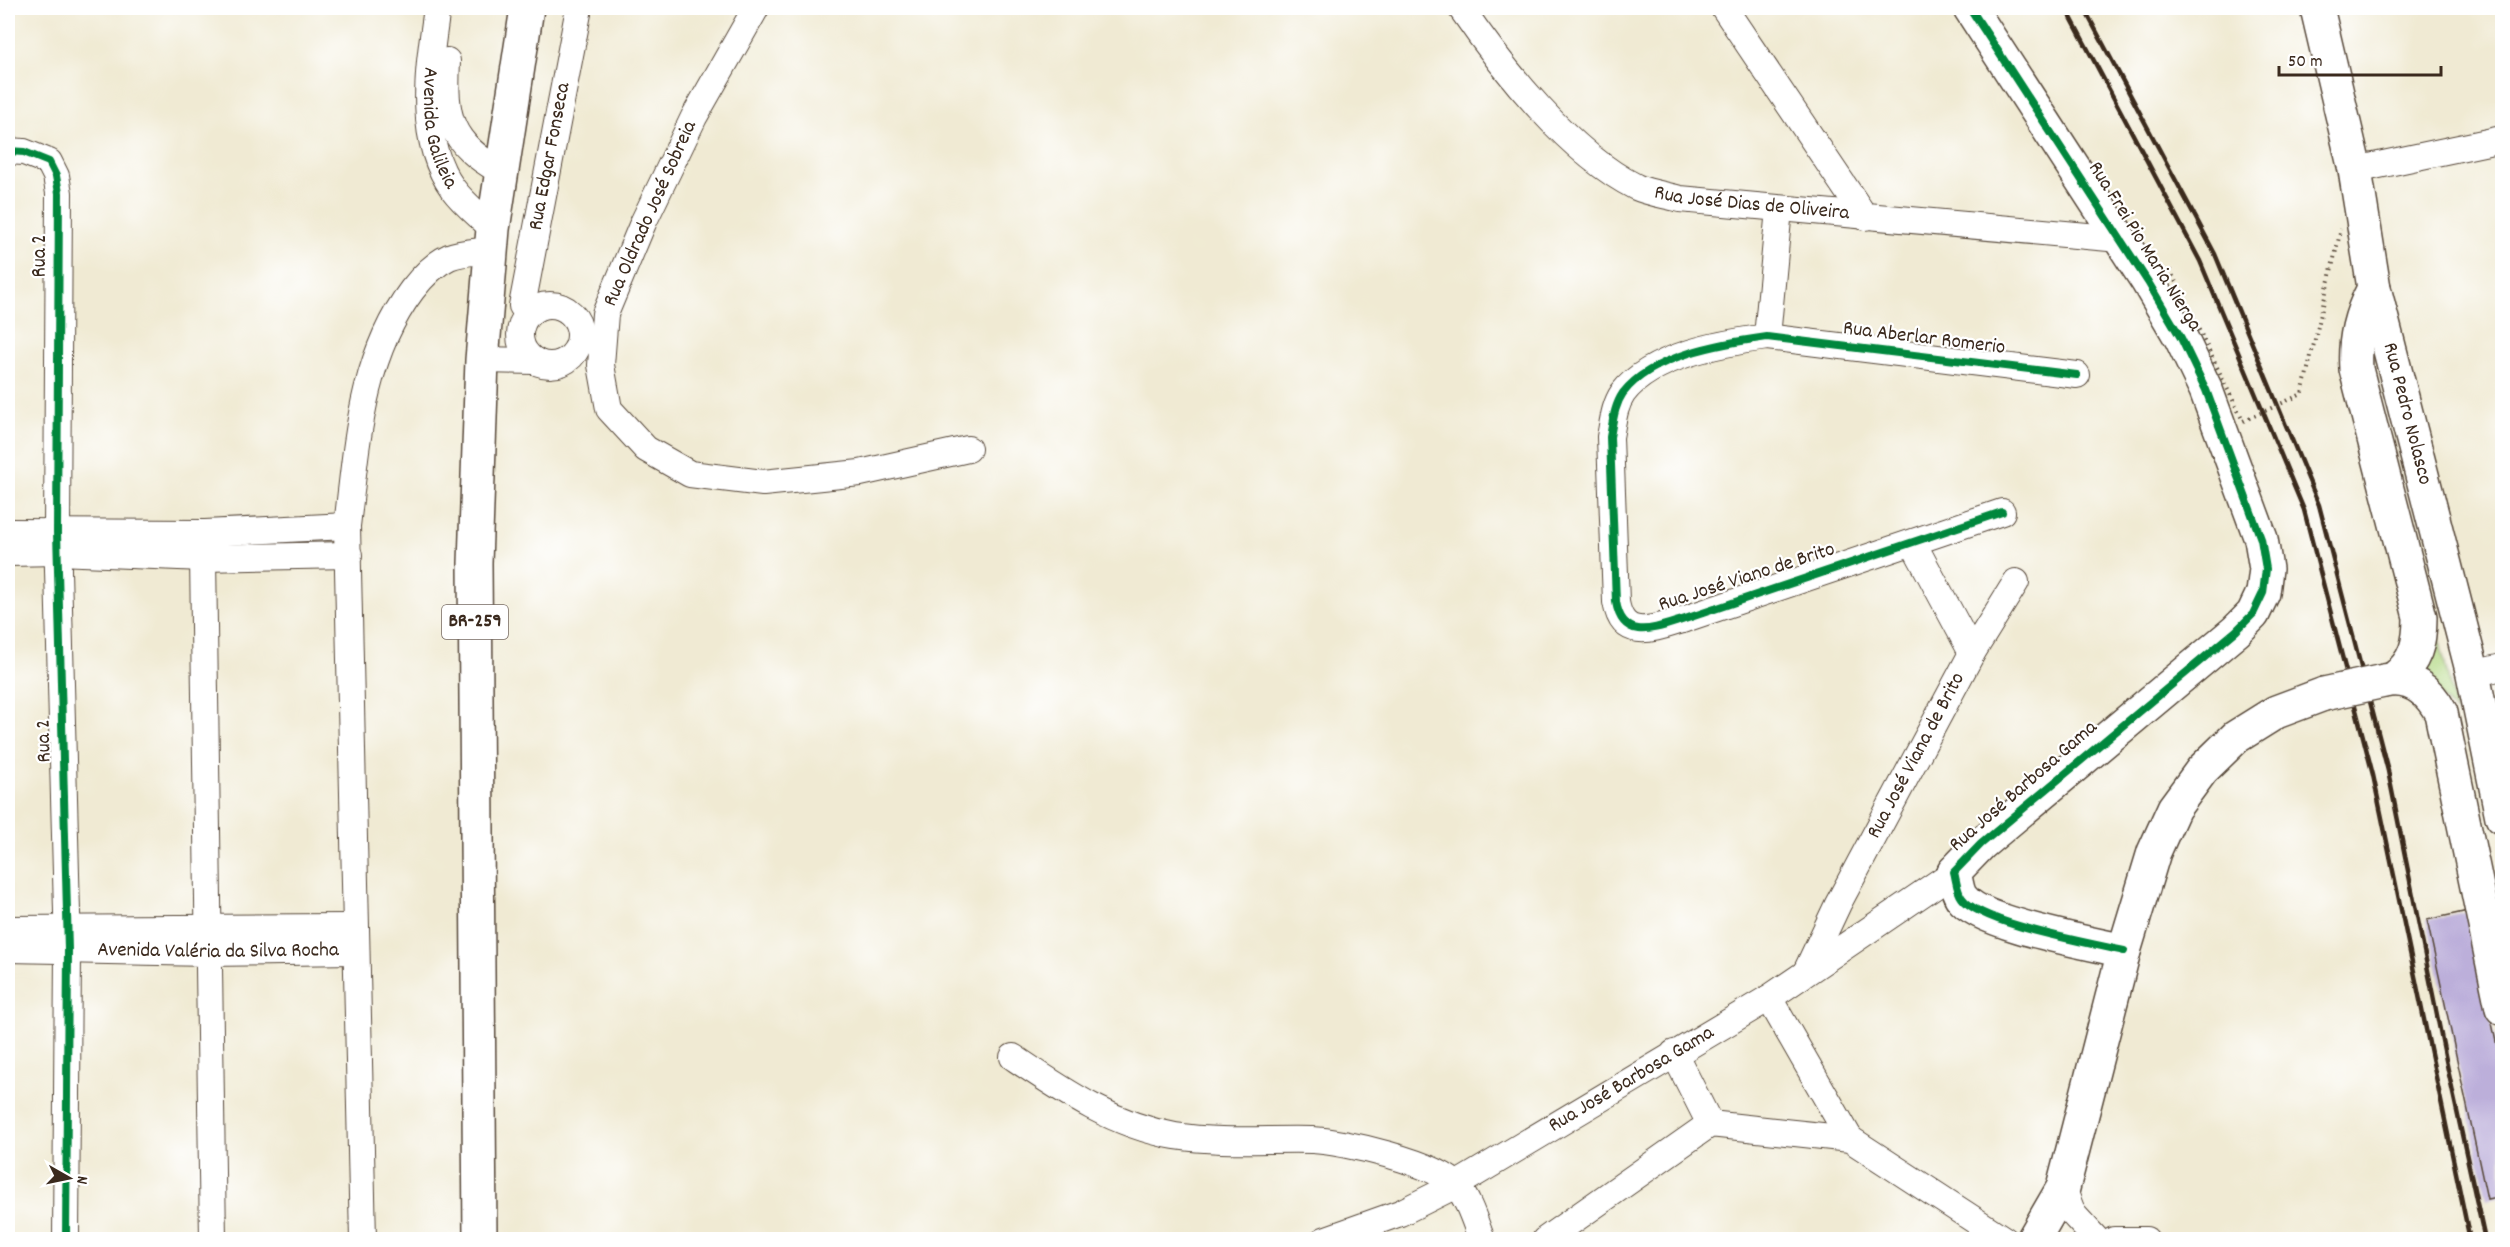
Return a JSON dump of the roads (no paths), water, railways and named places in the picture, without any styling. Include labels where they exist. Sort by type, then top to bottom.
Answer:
[{"type":"main road","name":"BR-259","points":[[480,1239],[475,562],[482,360],[491,239],[527,8]]},
{"type":"main road","name":"Rua Frei Pio Maria Nierga","points":[[1970,8],[2120,239],[2181,338],[2206,390],[2261,539],[2266,569],[2263,593]]},
{"type":"main road","name":"Rua Pedro Nolasco","points":[[2317,8],[2355,170],[2374,288],[2488,670],[2502,817]]},
{"type":"main road","points":[[2374,288],[2359,322],[2356,340],[2356,369],[2420,617],[2420,641],[2416,653],[2411,663],[2390,680]]},
{"type":"main road","name":"Rua José Barbosa Gama","points":[[2124,951],[2007,922],[1978,912],[1961,898],[1954,872],[2014,816],[2236,631],[2253,614],[2263,593]]},
{"type":"main road","points":[[2033,1239],[2063,1188],[2124,951],[2163,830],[2187,788],[2218,753],[2255,723],[2276,712],[2324,694],[2390,680],[2414,683],[2428,694],[2441,713],[2502,1008]]},
{"type":"street","name":"Avenida Galileia","points":[[437,8],[428,95],[430,129],[438,159],[453,189],[491,239]]},
{"type":"street","points":[[453,8],[445,89],[449,119],[460,142],[481,160],[500,171]]},
{"type":"street","name":"Rua Edgar Fonseca","points":[[530,307],[579,8]]},
{"type":"street","name":"Rua Oldrado José Sobreia","points":[[756,8],[694,117],[643,223],[605,314],[601,365],[609,409],[646,449],[690,474],[763,483],[860,473],[968,449]]},
{"type":"street","points":[[1724,8],[1865,217]]},
{"type":"street","name":"Rua José Dias de Oliveira","points":[[1469,10],[1545,112],[1596,163],[1638,188],[1680,199],[2120,239]]},
{"type":"street","points":[[2355,170],[2502,139]]},
{"type":"street","name":"Rua 2","points":[[8,151],[24,152],[49,162],[56,176],[59,194],[58,542],[68,940],[66,1239]]},
{"type":"street","points":[[1767,337],[1779,209]]},
{"type":"street","points":[[363,1239],[347,526],[360,421],[376,355],[401,305],[425,274],[450,257],[491,239]]},
{"type":"street","points":[[487,305],[530,307],[548,305],[568,310],[605,314]]},
{"type":"street","points":[[530,307],[520,338],[528,355],[535,361]]},
{"type":"street","points":[[562,362],[571,356],[580,338],[579,327],[568,310]]},
{"type":"street","name":"Rua Aberlar Romerio","points":[[1767,337],[2077,375]]},
{"type":"street","name":"Rua José Viano de Brito","points":[[1767,337],[1727,342],[1678,357],[1641,377],[1623,393],[1614,411],[1610,437],[1616,602],[1623,623],[1636,628],[1660,627],[1913,543]]},
{"type":"street","points":[[482,360],[601,365]]},
{"type":"street","points":[[1913,543],[2002,512]]},
{"type":"street","points":[[8,553],[58,542],[347,526]]},
{"type":"street","points":[[8,532],[58,542],[203,558],[349,555]]},
{"type":"street","points":[[205,533],[203,558],[213,1239]]},
{"type":"street","name":"Rua José Viana de Brito","points":[[1806,972],[1838,904],[1972,653],[1913,543]]},
{"type":"street","points":[[1972,653],[2016,582]]},
{"type":"street","name":"Rua José Barbosa Gama","points":[[1324,1239],[1400,1213],[1456,1185],[1769,998],[1954,872]]},
{"type":"street","name":"Avenida Valéria da Silva Rocha","points":[[8,929],[68,940]]},
{"type":"street","name":"Avenida Valéria da Silva Rocha","points":[[8,949],[68,940],[355,939]]},
{"type":"street","points":[[1769,998],[1850,1139]]},
{"type":"street","points":[[1674,1053],[1710,1124]]},
{"type":"street","points":[[1013,1057],[1066,1093],[1122,1123],[1176,1136],[1247,1141],[1314,1140],[1410,1161],[1438,1173],[1456,1185],[1466,1200],[1482,1239]]},
{"type":"street","points":[[1545,1239],[1710,1124],[1850,1139],[2005,1239]]},
{"type":"street","points":[[2063,1188],[2073,1214],[2097,1239]]},
{"type":"street","points":[[2114,1239],[2146,1239]]},
{"type":"railway","points":[[2066,8],[2200,261],[2304,510],[2373,775],[2470,1240]]},
{"type":"railway","points":[[2084,8],[2215,254],[2319,505],[2388,771],[2448,1070],[2485,1240]]}]
